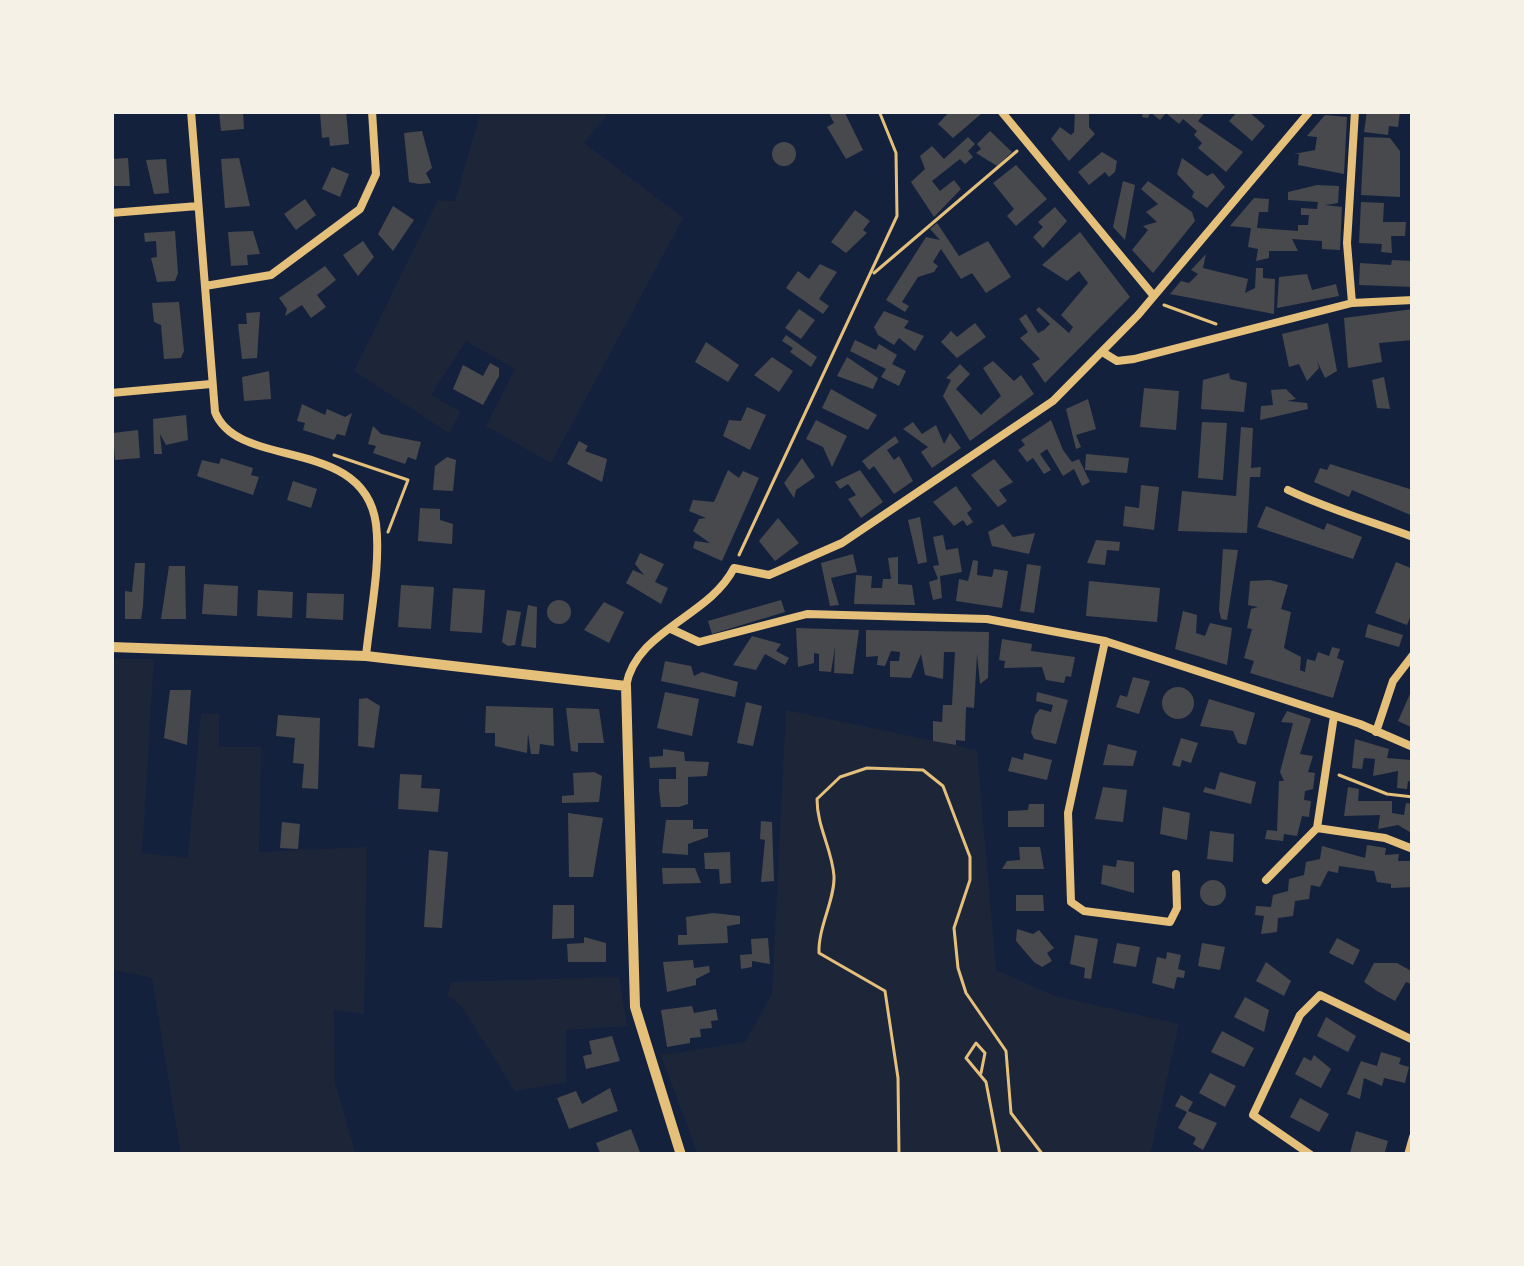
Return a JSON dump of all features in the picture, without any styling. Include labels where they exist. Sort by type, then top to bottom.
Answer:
[{"type":"street","points":[[190,111],[215,412],[226,430],[322,463],[358,487],[376,526],[366,656]]},
{"type":"street","points":[[205,286],[271,275],[360,209],[376,174],[372,111]]},
{"type":"street","points":[[681,1155],[634,1003],[626,686],[633,662],[712,597],[734,568],[770,575],[866,530],[1053,401],[1104,353],[1310,111]]},
{"type":"street","points":[[1352,303],[1347,243],[1355,111]]},
{"type":"street","points":[[1007,113],[1153,295]]},
{"type":"street","points":[[111,212],[198,206]]},
{"type":"street","points":[[1104,353],[1117,361],[1134,359],[1352,303],[1413,299]]},
{"type":"street","points":[[111,393],[211,384]]},
{"type":"street","points":[[1288,490],[1340,514],[1356,515],[1413,537]]},
{"type":"street","points":[[671,629],[699,642],[807,614],[987,619],[1105,641],[1334,716],[1413,747]]},
{"type":"street","points":[[1105,641],[1067,812],[1071,902],[1084,910],[1170,922],[1177,908],[1177,874]]},
{"type":"street","points":[[111,647],[366,656],[626,686]]},
{"type":"street","points":[[1376,732],[1393,681],[1413,655]]},
{"type":"street","points":[[1266,880],[1317,829],[1334,716]]},
{"type":"street","points":[[1317,829],[1385,838],[1413,849]]},
{"type":"street","points":[[1311,1155],[1253,1115],[1291,1031],[1312,1001],[1320,995],[1336,1001],[1413,1040]]},
{"type":"street","points":[[1408,1155],[1413,1137]]},
{"type":"path","points":[[734,568],[888,242],[900,195],[896,153],[879,111]]},
{"type":"path","points":[[871,274],[1027,142]]},
{"type":"path","points":[[1153,295],[1162,304],[1209,316],[1223,335]]},
{"type":"path","points":[[322,463],[335,454],[408,480],[391,531],[382,536]]},
{"type":"path","points":[[899,1155],[894,1034],[885,992],[819,953],[818,933],[834,878],[817,824],[817,799],[840,777],[891,767],[923,770],[944,786],[964,836],[970,880],[954,928],[958,968],[966,993],[1006,1052],[1010,1113],[1042,1155]]},
{"type":"path","points":[[1325,774],[1413,797]]},
{"type":"path","points":[[981,1073],[985,1053],[976,1043],[966,1058],[981,1073],[991,1097],[1000,1155]]},
{"type":"shaded area","points":[[481,111],[610,111],[584,143],[683,218],[551,463],[486,426],[515,369],[466,341],[431,395],[461,412],[449,433],[354,371],[438,200],[455,201]]},
{"type":"shaded area","points":[[111,659],[154,659],[142,853],[188,858],[201,714],[219,714],[219,747],[261,747],[259,852],[367,847],[364,1014],[334,1010],[335,1083],[356,1155],[181,1155],[152,978],[111,969]]},
{"type":"shaded area","points":[[786,710],[977,750],[996,970],[1055,996],[1179,1024],[1150,1155],[698,1155],[661,1055],[745,1042],[772,994]]},
{"type":"shaded area","points":[[619,977],[627,1026],[566,1030],[566,1082],[515,1091],[462,1007],[447,995],[451,982]]},
{"type":"building","points":[[219,111],[243,111],[244,129],[221,131]]},
{"type":"building","points":[[346,111],[349,144],[330,146],[329,137],[322,138],[320,113]]},
{"type":"building","points":[[828,111],[844,111],[863,150],[846,159],[827,127],[834,123]]},
{"type":"building","points":[[950,111],[981,114],[953,138],[938,124]]},
{"type":"building","points":[[1075,111],[1089,111],[1089,127],[1095,134],[1069,161],[1051,139],[1060,127],[1071,135],[1074,132]]},
{"type":"building","points":[[1143,111],[1206,111],[1198,121],[1243,152],[1226,172],[1198,148],[1202,143],[1194,135],[1197,131],[1183,119],[1179,124],[1166,113],[1160,120],[1150,112],[1148,118],[1142,117]]},
{"type":"building","points":[[1238,111],[1248,111],[1265,126],[1252,141],[1229,121]]},
{"type":"building","points":[[1367,111],[1400,111],[1398,127],[1389,126],[1388,135],[1364,132]]},
{"type":"building","points":[[1325,115],[1347,117],[1344,174],[1298,165],[1299,154],[1294,154],[1315,150],[1317,137],[1307,136]]},
{"type":"building","points":[[422,131],[432,168],[426,173],[431,183],[419,184],[409,182],[404,133]]},
{"type":"building","points":[[990,131],[1012,152],[997,166],[976,153],[981,149],[977,144]]},
{"type":"building","points":[[968,137],[975,144],[968,151],[973,157],[965,164],[960,159],[932,181],[940,191],[954,180],[961,189],[934,217],[911,182],[925,169],[920,156],[932,146],[944,159]]},
{"type":"building","points":[[1364,137],[1390,138],[1400,151],[1400,197],[1361,195]]},
{"type":"building","points":[[784,142],[793,145],[793,163],[784,166],[775,163],[772,154],[775,145]]},
{"type":"building","points":[[1102,152],[1117,161],[1115,172],[1109,177],[1105,172],[1089,185],[1078,172]]},
{"type":"building","points":[[128,158],[130,186],[111,186],[111,159]]},
{"type":"building","points":[[239,158],[250,206],[225,208],[221,159]]},
{"type":"building","points":[[1182,158],[1207,176],[1213,173],[1225,187],[1207,208],[1192,197],[1194,192],[1177,174]]},
{"type":"building","points":[[166,159],[169,193],[154,194],[146,160]]},
{"type":"building","points":[[1016,165],[1047,199],[1016,226],[1007,216],[1014,209],[993,183]]},
{"type":"building","points":[[332,167],[349,174],[340,197],[322,189]]},
{"type":"building","points":[[1123,181],[1135,185],[1125,240],[1113,227]]},
{"type":"building","points":[[1148,181],[1192,212],[1195,221],[1153,273],[1132,250],[1148,230],[1143,226],[1157,222],[1146,212],[1158,204],[1141,189]]},
{"type":"building","points":[[1339,186],[1338,203],[1325,205],[1342,207],[1340,250],[1322,249],[1322,241],[1292,239],[1298,251],[1269,251],[1269,258],[1256,261],[1258,249],[1248,247],[1251,228],[1230,226],[1254,198],[1269,199],[1268,212],[1259,212],[1257,228],[1298,231],[1298,225],[1308,225],[1309,215],[1301,215],[1301,208],[1317,209],[1318,202],[1288,200],[1288,192]]},
{"type":"building","points":[[305,199],[316,215],[296,230],[284,214]]},
{"type":"building","points":[[1361,202],[1384,203],[1383,222],[1406,222],[1405,236],[1391,236],[1392,253],[1381,252],[1382,244],[1359,243]]},
{"type":"building","points":[[393,206],[414,220],[393,251],[378,234]]},
{"type":"building","points":[[1055,207],[1067,221],[1043,248],[1033,237],[1043,227],[1038,222]]},
{"type":"building","points":[[855,210],[870,221],[863,230],[867,233],[846,253],[831,242]]},
{"type":"building","points":[[937,223],[959,256],[988,241],[1011,277],[986,293],[972,273],[961,279],[941,249],[933,262],[938,266],[934,272],[918,277],[902,302],[909,306],[905,312],[886,300],[926,237],[940,240],[930,229]]},
{"type":"building","points":[[175,231],[178,273],[175,281],[157,282],[151,258],[157,257],[156,241],[145,242],[144,233]]},
{"type":"building","points":[[253,231],[260,254],[247,255],[248,265],[231,266],[228,232]]},
{"type":"building","points":[[1080,232],[1130,297],[1045,383],[1032,364],[1040,359],[1020,338],[1028,332],[1019,319],[1026,314],[1038,333],[1044,330],[1050,324],[1036,310],[1039,307],[1069,333],[1073,327],[1061,315],[1088,283],[1079,271],[1067,281],[1042,265]]},
{"type":"building","points":[[363,241],[374,257],[358,276],[343,255]]},
{"type":"building","points":[[1206,254],[1203,268],[1248,279],[1245,293],[1255,288],[1256,268],[1263,268],[1263,278],[1275,279],[1274,314],[1170,294],[1181,281],[1189,283],[1198,274],[1191,270]]},
{"type":"building","points":[[1392,260],[1413,261],[1413,287],[1359,285],[1360,263],[1391,265]]},
{"type":"building","points":[[820,264],[837,272],[819,299],[829,306],[823,314],[786,288],[798,271],[809,279]]},
{"type":"building","points":[[325,266],[336,280],[317,295],[326,307],[311,318],[302,305],[285,316],[287,309],[279,298]]},
{"type":"building","points":[[1307,274],[1312,290],[1336,284],[1339,296],[1277,308],[1279,277]]},
{"type":"building","points":[[179,302],[184,351],[181,358],[164,359],[161,325],[154,322],[152,303]]},
{"type":"building","points":[[799,309],[815,320],[801,339],[785,328]]},
{"type":"building","points":[[1413,309],[1413,340],[1379,343],[1382,362],[1348,368],[1344,318]]},
{"type":"building","points":[[884,311],[909,321],[904,328],[924,336],[915,351],[899,338],[894,345],[878,335],[874,327]]},
{"type":"building","points":[[260,312],[257,358],[242,359],[238,324],[247,324],[246,313]]},
{"type":"building","points":[[975,323],[986,337],[957,358],[941,342],[951,331],[957,337]]},
{"type":"building","points":[[1328,323],[1337,371],[1325,378],[1317,361],[1319,368],[1307,381],[1299,364],[1289,367],[1282,334]]},
{"type":"building","points":[[786,335],[817,357],[811,367],[790,352],[793,348],[782,341]]},
{"type":"building","points":[[855,340],[876,350],[879,344],[897,355],[892,364],[906,371],[899,386],[881,377],[886,369],[850,351]]},
{"type":"building","points":[[706,342],[739,365],[728,382],[695,362]]},
{"type":"building","points":[[772,357],[793,371],[779,392],[754,375]]},
{"type":"building","points":[[847,357],[878,378],[873,389],[837,376]]},
{"type":"building","points":[[993,361],[1014,381],[1021,375],[1034,394],[970,441],[943,396],[951,380],[946,378],[960,364],[970,374],[956,389],[981,415],[1001,396],[983,368]]},
{"type":"building","points":[[490,363],[499,368],[499,376],[483,405],[453,389],[463,365],[483,376]]},
{"type":"building","points":[[269,371],[271,399],[244,401],[242,377]]},
{"type":"building","points":[[1229,373],[1230,379],[1247,383],[1244,412],[1201,409],[1203,380]]},
{"type":"building","points":[[1384,377],[1390,409],[1377,408],[1372,380]]},
{"type":"building","points":[[1144,388],[1179,391],[1176,430],[1140,427]]},
{"type":"building","points":[[831,389],[877,415],[868,430],[822,408]]},
{"type":"building","points":[[1286,389],[1296,399],[1287,401],[1307,403],[1308,409],[1260,420],[1261,406],[1273,405],[1271,390]]},
{"type":"building","points":[[1088,399],[1096,429],[1076,435],[1081,447],[1076,449],[1066,409]]},
{"type":"building","points":[[302,404],[325,415],[327,409],[345,417],[352,413],[345,436],[337,434],[334,440],[303,430],[305,423],[297,421]]},
{"type":"building","points":[[747,407],[766,415],[750,450],[723,436],[729,420],[741,421]]},
{"type":"building","points":[[186,415],[188,440],[166,445],[160,434],[162,454],[154,454],[153,419]]},
{"type":"building","points":[[816,420],[847,436],[832,467],[823,447],[806,439]]},
{"type":"building","points":[[1051,420],[1063,450],[1072,462],[1079,459],[1090,482],[1082,486],[1074,469],[1063,476],[1047,449],[1040,454],[1051,470],[1044,474],[1033,458],[1027,462],[1018,450],[1025,445],[1021,440]]},
{"type":"building","points":[[913,422],[922,434],[936,425],[944,444],[950,433],[961,448],[932,468],[921,452],[928,447],[903,429]]},
{"type":"building","points":[[1202,422],[1227,423],[1223,480],[1198,478]]},
{"type":"building","points":[[373,426],[381,434],[421,442],[416,460],[408,457],[405,464],[373,453],[376,446],[368,444]]},
{"type":"building","points":[[1241,427],[1253,428],[1251,468],[1261,467],[1260,477],[1250,477],[1247,533],[1178,531],[1182,491],[1236,496]]},
{"type":"building","points":[[138,430],[140,458],[115,460],[113,433]]},
{"type":"building","points":[[895,436],[899,442],[887,450],[894,460],[899,456],[913,481],[894,494],[874,466],[869,470],[862,461]]},
{"type":"building","points":[[579,441],[588,446],[585,451],[607,459],[602,482],[567,464]]},
{"type":"building","points":[[1086,454],[1129,458],[1127,473],[1085,470]]},
{"type":"building","points":[[447,457],[456,460],[453,491],[433,490],[435,466]]},
{"type":"building","points":[[221,458],[253,468],[251,475],[259,477],[253,495],[197,476],[202,460],[219,464]]},
{"type":"building","points":[[802,458],[815,477],[796,490],[794,498],[784,483]]},
{"type":"building","points":[[994,459],[1013,482],[999,490],[1007,501],[998,507],[971,475]]},
{"type":"building","points":[[1330,464],[1413,490],[1413,516],[1352,490],[1349,497],[1314,482],[1320,468],[1327,470]]},
{"type":"building","points":[[728,470],[739,478],[743,471],[759,478],[722,561],[693,548],[695,541],[710,543],[693,531],[699,519],[706,518],[689,511],[693,500],[714,502]]},
{"type":"building","points":[[860,470],[883,502],[861,518],[848,499],[856,495],[848,484],[840,489],[835,482]]},
{"type":"building","points":[[293,481],[317,489],[311,508],[287,500]]},
{"type":"building","points":[[1141,485],[1159,487],[1154,530],[1123,526],[1125,506],[1139,508]]},
{"type":"building","points":[[956,486],[972,509],[967,513],[973,522],[967,526],[963,520],[954,526],[933,502]]},
{"type":"building","points":[[1266,506],[1324,530],[1327,523],[1362,537],[1353,559],[1257,527]]},
{"type":"building","points":[[420,508],[440,509],[440,520],[453,524],[452,544],[418,541]]},
{"type":"building","points":[[920,517],[927,562],[918,564],[908,520]]},
{"type":"building","points":[[778,518],[799,543],[775,561],[759,541]]},
{"type":"building","points":[[1003,524],[1013,537],[1035,533],[1029,554],[992,546],[988,532]]},
{"type":"building","points":[[943,535],[946,550],[958,548],[962,572],[940,576],[942,598],[933,600],[929,582],[938,579],[933,566],[939,565],[933,537]]},
{"type":"building","points":[[1096,540],[1120,542],[1119,551],[1107,550],[1105,565],[1087,563]]},
{"type":"building","points":[[1223,549],[1238,550],[1227,620],[1221,619],[1219,610]]},
{"type":"building","points":[[640,553],[664,564],[655,582],[668,588],[661,604],[626,583],[633,570],[644,575],[635,564]]},
{"type":"building","points":[[853,554],[857,572],[831,578],[839,605],[830,606],[821,563]]},
{"type":"building","points":[[898,557],[898,584],[912,585],[915,605],[854,604],[856,575],[872,576],[871,588],[882,588],[883,579],[891,579],[888,558]]},
{"type":"building","points":[[973,560],[978,561],[977,575],[992,577],[994,569],[1008,571],[1002,608],[956,601],[959,579],[968,581]]},
{"type":"building","points":[[1396,562],[1413,569],[1413,610],[1407,625],[1375,613]]},
{"type":"building","points":[[135,563],[145,563],[141,619],[125,619],[125,591],[132,592]]},
{"type":"building","points":[[1027,564],[1041,566],[1034,613],[1020,611]]},
{"type":"building","points":[[169,566],[185,566],[186,619],[161,619]]},
{"type":"building","points":[[1089,581],[1160,588],[1157,622],[1086,616]]},
{"type":"building","points":[[1250,581],[1288,585],[1281,609],[1291,612],[1284,648],[1301,657],[1300,670],[1305,672],[1307,659],[1315,661],[1318,652],[1329,656],[1332,647],[1340,649],[1337,658],[1344,661],[1333,698],[1250,673],[1254,661],[1244,658],[1252,629],[1247,628],[1251,609],[1258,607],[1248,605]]},
{"type":"building","points":[[204,584],[238,586],[237,616],[202,614]]},
{"type":"building","points":[[401,585],[434,587],[431,629],[398,627]]},
{"type":"building","points":[[453,588],[485,590],[482,633],[450,631]]},
{"type":"building","points":[[258,590],[293,592],[292,618],[257,616]]},
{"type":"building","points":[[307,593],[344,594],[343,620],[306,618]]},
{"type":"building","points":[[559,600],[571,612],[559,624],[547,612]]},
{"type":"building","points":[[781,600],[785,612],[712,634],[708,621]]},
{"type":"building","points":[[604,602],[624,612],[609,643],[584,630]]},
{"type":"building","points":[[528,605],[537,607],[536,648],[521,646]]},
{"type":"building","points":[[507,610],[521,612],[515,645],[508,646],[502,642]]},
{"type":"building","points":[[1183,611],[1197,615],[1196,633],[1205,636],[1210,623],[1232,628],[1227,665],[1175,649]]},
{"type":"building","points":[[1368,624],[1403,635],[1399,647],[1365,637]]},
{"type":"building","points":[[796,628],[859,630],[853,674],[834,673],[835,647],[831,672],[819,671],[819,654],[814,653],[814,663],[798,667]]},
{"type":"building","points":[[866,630],[989,632],[988,678],[980,684],[977,654],[974,708],[966,707],[965,741],[956,740],[956,745],[933,741],[933,721],[942,722],[943,705],[952,705],[955,652],[944,652],[943,679],[925,675],[921,654],[911,678],[890,677],[890,661],[899,661],[900,652],[891,651],[885,666],[877,665],[878,656],[866,657]]},
{"type":"building","points":[[752,636],[781,644],[776,651],[789,658],[785,665],[765,654],[756,670],[733,665]]},
{"type":"building","points":[[1002,639],[1032,644],[1031,651],[1075,657],[1071,677],[1066,676],[1064,683],[1046,680],[1042,667],[1004,668],[1005,661],[999,660]]},
{"type":"building","points":[[665,661],[691,666],[694,676],[702,672],[738,682],[735,697],[661,681]]},
{"type":"building","points":[[1133,677],[1150,681],[1139,714],[1116,707],[1120,695],[1127,697]]},
{"type":"building","points":[[1178,687],[1189,692],[1194,703],[1189,714],[1178,719],[1167,714],[1162,703],[1167,692]]},
{"type":"building","points":[[1413,687],[1413,728],[1398,721]]},
{"type":"building","points":[[170,690],[191,690],[187,745],[164,738]]},
{"type":"building","points":[[665,692],[699,699],[692,736],[657,728]]},
{"type":"building","points":[[1037,692],[1068,700],[1056,744],[1034,739],[1031,732],[1035,715],[1040,709],[1051,712],[1053,705],[1036,701]]},
{"type":"building","points":[[359,699],[380,706],[374,748],[358,746]]},
{"type":"building","points":[[1209,699],[1255,713],[1246,745],[1238,743],[1233,731],[1200,726]]},
{"type":"building","points":[[746,702],[762,706],[753,746],[737,743]]},
{"type":"building","points":[[486,706],[553,708],[554,746],[540,744],[539,754],[531,754],[528,733],[527,753],[495,746],[495,733],[485,733]]},
{"type":"building","points":[[566,708],[599,709],[604,743],[578,743],[578,752],[571,751]]},
{"type":"building","points":[[1287,711],[1311,719],[1300,754],[1313,756],[1308,772],[1315,773],[1313,789],[1305,791],[1304,800],[1311,801],[1309,817],[1302,816],[1297,836],[1284,834],[1283,841],[1265,839],[1267,830],[1277,831],[1279,781],[1284,781],[1280,772],[1293,723],[1281,722]]},
{"type":"building","points":[[278,715],[320,718],[318,789],[302,788],[304,764],[293,763],[295,738],[276,736]]},
{"type":"building","points":[[1181,738],[1198,743],[1191,763],[1182,760],[1180,767],[1172,765]]},
{"type":"building","points":[[1355,739],[1389,749],[1387,758],[1411,760],[1413,782],[1408,781],[1407,789],[1397,788],[1398,771],[1373,776],[1375,759],[1364,758],[1362,769],[1352,768]]},
{"type":"building","points":[[1108,744],[1137,751],[1133,766],[1103,765]]},
{"type":"building","points":[[663,749],[684,752],[685,761],[709,762],[707,776],[688,777],[688,804],[661,807],[659,779],[676,779],[676,767],[650,768],[649,757],[663,756]]},
{"type":"building","points":[[1024,753],[1052,760],[1047,780],[1008,771],[1012,757],[1023,760]]},
{"type":"building","points":[[1220,772],[1256,782],[1251,804],[1203,792],[1205,787],[1215,790]]},
{"type":"building","points":[[573,773],[602,776],[599,802],[562,803],[562,796],[574,795]]},
{"type":"building","points":[[400,774],[422,775],[421,788],[440,789],[438,812],[398,809]]},
{"type":"building","points":[[1103,787],[1127,790],[1123,822],[1095,819]]},
{"type":"building","points":[[1348,787],[1359,789],[1358,801],[1392,801],[1392,813],[1404,815],[1406,803],[1413,804],[1413,834],[1398,825],[1378,829],[1380,815],[1344,816]]},
{"type":"building","points":[[1029,804],[1044,804],[1044,827],[1008,827],[1008,811],[1028,810]]},
{"type":"building","points":[[1163,807],[1190,813],[1187,840],[1160,834]]},
{"type":"building","points":[[568,813],[603,818],[593,877],[569,877]]},
{"type":"building","points":[[666,820],[693,820],[693,829],[708,829],[708,837],[688,844],[688,855],[662,853]]},
{"type":"building","points":[[761,821],[772,822],[774,881],[761,882],[765,840],[760,839]]},
{"type":"building","points":[[282,822],[300,824],[298,849],[280,848]]},
{"type":"building","points":[[1210,831],[1234,834],[1233,862],[1207,859]]},
{"type":"building","points":[[1367,845],[1386,848],[1385,855],[1399,854],[1398,861],[1412,861],[1413,887],[1391,888],[1391,884],[1377,882],[1374,871],[1339,866],[1338,873],[1328,871],[1320,887],[1311,885],[1309,899],[1295,901],[1293,916],[1278,918],[1277,932],[1261,934],[1264,916],[1255,915],[1256,906],[1271,907],[1273,895],[1288,891],[1289,879],[1304,875],[1306,862],[1320,859],[1322,846],[1365,858]]},
{"type":"building","points":[[1019,847],[1040,847],[1044,869],[1002,869],[1007,861],[1020,860]]},
{"type":"building","points":[[429,850],[448,852],[442,928],[424,927]]},
{"type":"building","points":[[730,852],[731,883],[720,884],[719,869],[705,869],[704,853]]},
{"type":"building","points":[[1117,860],[1134,862],[1134,893],[1101,884],[1103,865],[1116,867]]},
{"type":"building","points":[[662,868],[695,868],[701,883],[663,884]]},
{"type":"building","points":[[1213,880],[1226,893],[1213,906],[1200,893]]},
{"type":"building","points":[[1016,895],[1043,895],[1044,911],[1016,911]]},
{"type":"building","points":[[553,905],[574,905],[574,938],[552,939]]},
{"type":"building","points":[[740,916],[740,924],[727,926],[728,943],[678,945],[678,935],[687,935],[686,917]]},
{"type":"building","points":[[1017,929],[1033,934],[1039,930],[1054,948],[1047,953],[1052,961],[1042,967],[1034,962],[1016,941]]},
{"type":"building","points":[[1075,935],[1098,939],[1091,979],[1084,978],[1085,968],[1070,964]]},
{"type":"building","points":[[584,937],[606,943],[606,962],[568,962],[567,944],[584,943]]},
{"type":"building","points":[[768,938],[770,964],[752,961],[752,967],[741,969],[740,955],[752,954],[751,939]]},
{"type":"building","points":[[1337,938],[1360,950],[1353,965],[1329,953]]},
{"type":"building","points":[[1117,943],[1140,947],[1136,967],[1113,963]]},
{"type":"building","points":[[1202,943],[1225,947],[1220,970],[1198,966]]},
{"type":"building","points":[[1167,952],[1181,955],[1178,969],[1185,971],[1184,978],[1177,977],[1174,989],[1152,983],[1157,957],[1166,959]]},
{"type":"building","points":[[693,960],[694,968],[709,966],[710,972],[696,979],[696,985],[667,992],[663,962]]},
{"type":"building","points":[[1266,962],[1291,981],[1284,996],[1256,981]]},
{"type":"building","points":[[1374,963],[1397,963],[1413,972],[1413,985],[1406,982],[1395,1001],[1377,991],[1364,982]]},
{"type":"building","points":[[1245,997],[1269,1010],[1264,1032],[1234,1017]]},
{"type":"building","points":[[692,1006],[694,1013],[716,1009],[718,1020],[711,1021],[712,1028],[700,1029],[701,1037],[690,1038],[690,1043],[667,1047],[661,1010]]},
{"type":"building","points":[[1326,1017],[1356,1036],[1348,1052],[1317,1036]]},
{"type":"building","points":[[1222,1031],[1254,1048],[1244,1067],[1211,1052]]},
{"type":"building","points":[[612,1036],[620,1061],[586,1069],[583,1056],[592,1054],[589,1041]]},
{"type":"building","points":[[1381,1052],[1401,1058],[1399,1064],[1409,1067],[1405,1083],[1384,1078],[1382,1086],[1364,1078],[1360,1099],[1347,1094],[1361,1061],[1377,1066]]},
{"type":"building","points":[[1314,1055],[1331,1069],[1321,1088],[1295,1074],[1304,1057],[1311,1061]]},
{"type":"building","points":[[1210,1073],[1236,1086],[1225,1107],[1199,1093]]},
{"type":"building","points":[[610,1088],[618,1111],[569,1129],[557,1098],[576,1091],[582,1104]]},
{"type":"building","points":[[1181,1095],[1193,1102],[1188,1111],[1217,1123],[1203,1150],[1193,1144],[1196,1138],[1178,1128],[1187,1112],[1175,1106]]},
{"type":"building","points":[[1300,1098],[1329,1114],[1319,1132],[1290,1117]]},
{"type":"building","points":[[631,1129],[641,1155],[601,1155],[596,1143]]},
{"type":"building","points":[[1356,1131],[1388,1141],[1384,1155],[1350,1153]]}]
